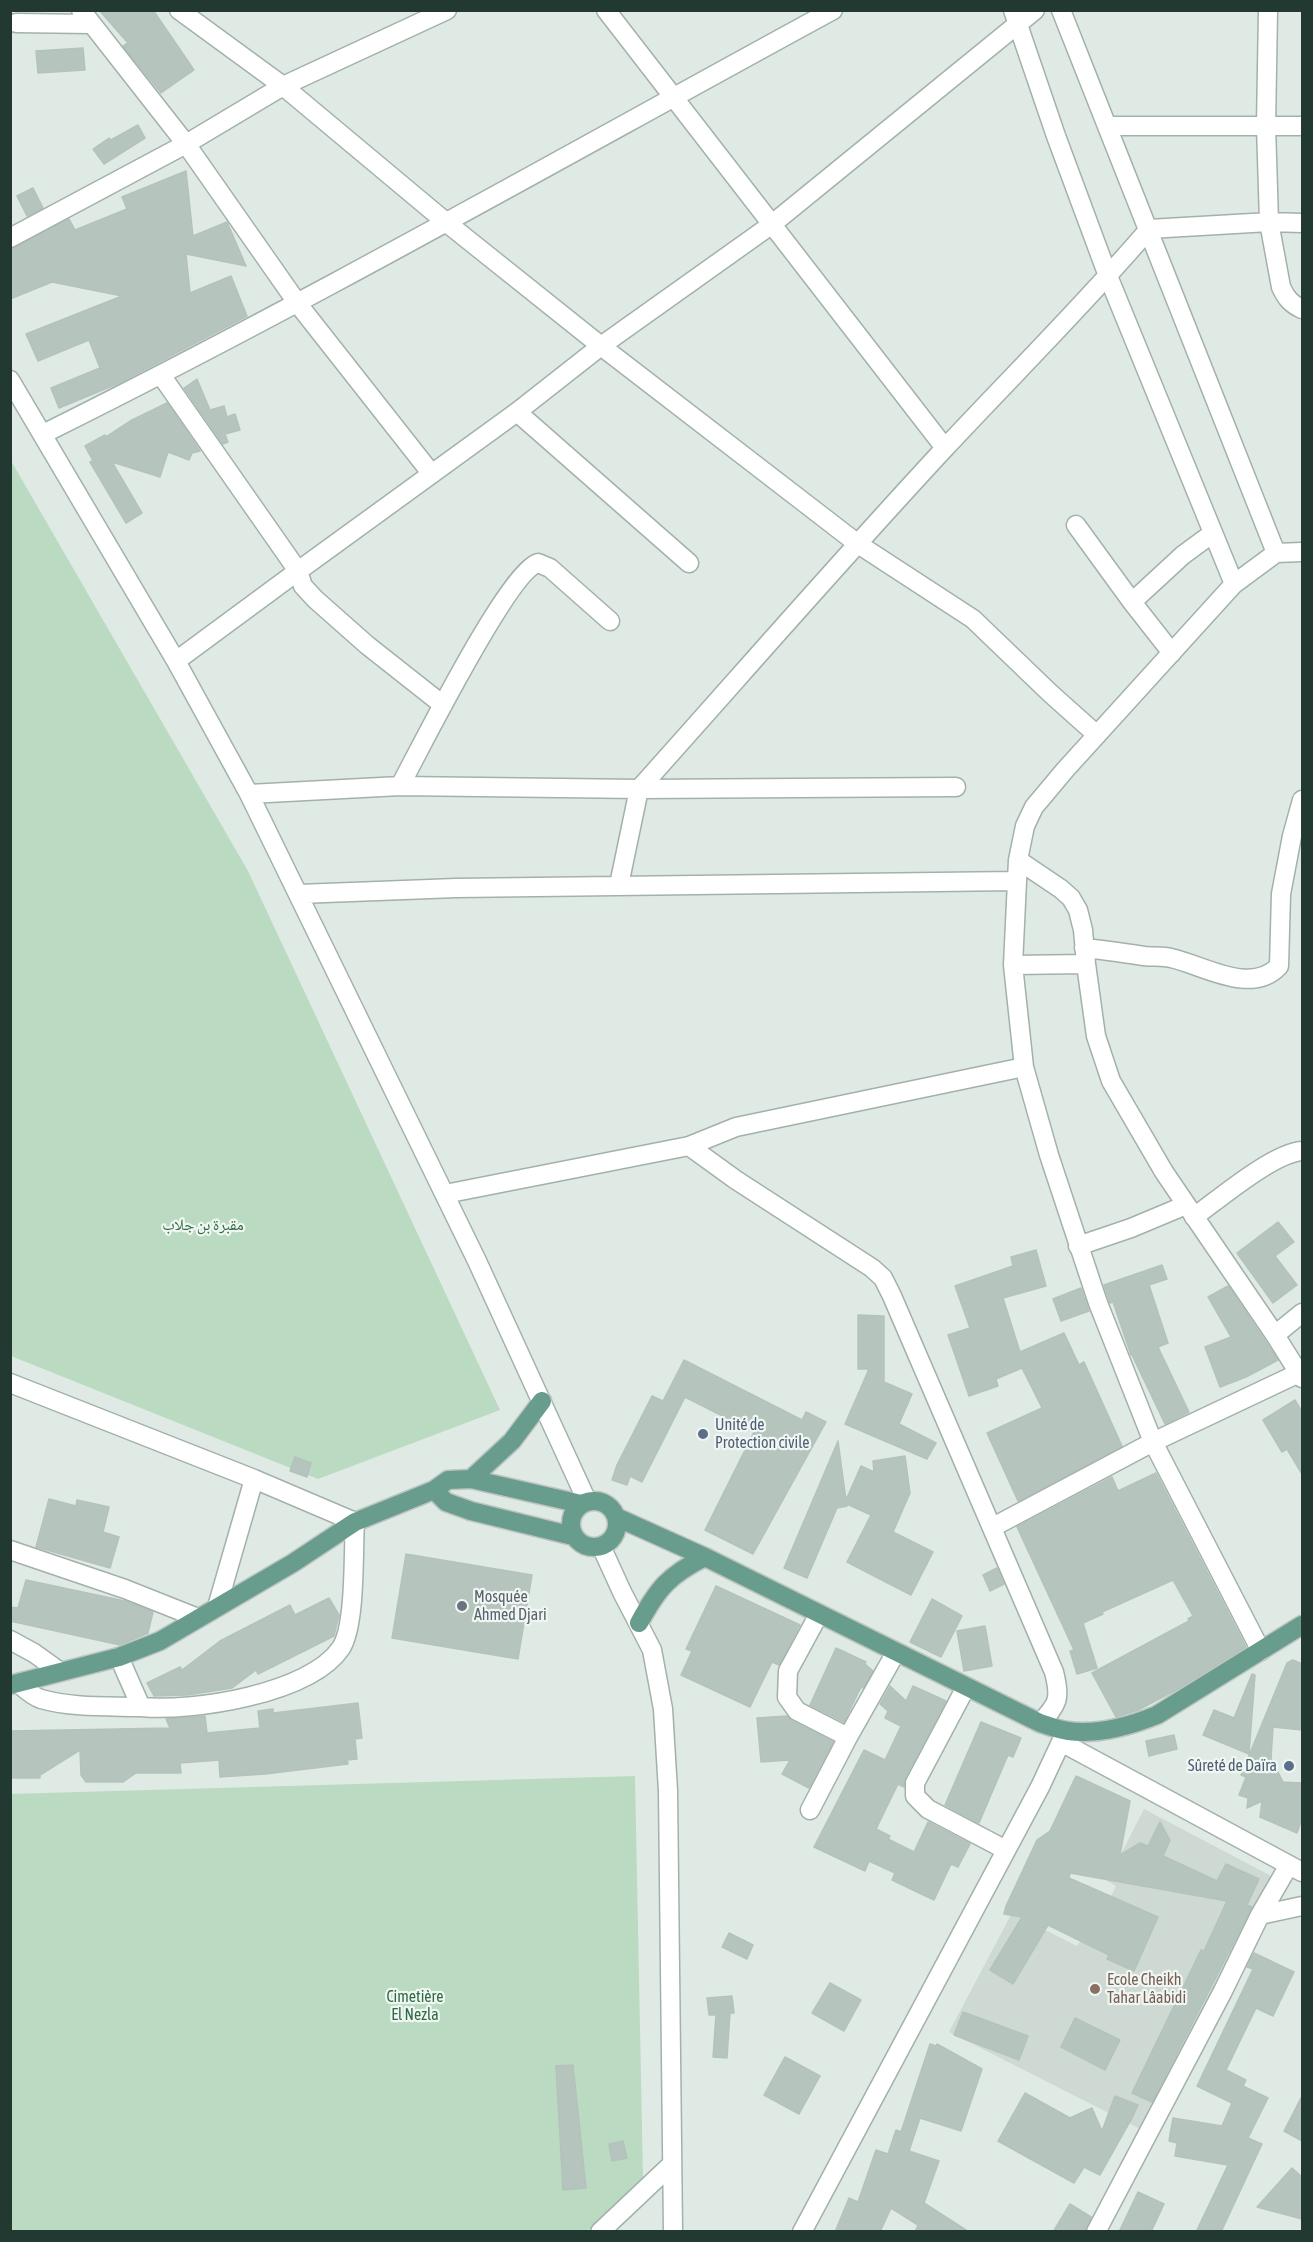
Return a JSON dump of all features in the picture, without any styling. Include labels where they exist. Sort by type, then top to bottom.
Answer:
[{"type":"main road","points":[[471,1479],[512,1442],[542,1401]]},
{"type":"main road","points":[[14,1684],[119,1657],[160,1641],[293,1563],[355,1521],[434,1490],[448,1480],[471,1479],[584,1503],[602,1502],[608,1505],[616,1517],[705,1557],[1064,1737],[1133,1725],[1157,1715],[1302,1625]]},
{"type":"main road","points":[[434,1490],[446,1502],[471,1511],[573,1536],[585,1546],[601,1546],[613,1537],[616,1531],[616,1517]]},
{"type":"main road","points":[[573,1536],[570,1522],[572,1515],[584,1503]]},
{"type":"main road","points":[[639,1623],[652,1598],[665,1583],[680,1569],[705,1557]]},
{"type":"street","points":[[179,10],[283,86],[447,222],[602,346],[858,544],[973,619],[1097,735]]},
{"type":"street","points":[[10,238],[186,144],[283,86],[447,10]]},
{"type":"street","points":[[606,10],[945,448]]},
{"type":"street","points":[[43,434],[298,304],[833,10]]},
{"type":"street","points":[[176,661],[517,412],[602,346],[771,225],[1016,18],[1035,10]]},
{"type":"street","points":[[1061,10],[1149,229],[1192,347],[1276,553]]},
{"type":"street","points":[[1268,10],[1266,126],[1269,222],[1281,287],[1285,297],[1302,309]]},
{"type":"street","points":[[17,21],[86,17],[186,144],[298,304],[431,473]]},
{"type":"street","points":[[1016,18],[1056,136],[1108,276],[1234,584]]},
{"type":"street","points":[[1107,126],[1302,126]]},
{"type":"street","points":[[619,885],[639,789],[945,448],[1108,276],[1149,229],[1269,222],[1302,223]]},
{"type":"street","points":[[161,375],[298,571],[303,586],[366,645],[443,705]]},
{"type":"street","points":[[10,380],[176,661],[249,794],[445,1194],[542,1401],[584,1503]]},
{"type":"street","points":[[517,412],[689,563]]},
{"type":"street","points":[[1076,525],[1172,653]]},
{"type":"street","points":[[1132,602],[1183,555],[1213,533]]},
{"type":"street","points":[[1261,1651],[1154,1442],[1102,1314],[1078,1246],[1024,1067],[1013,965],[1016,881],[1025,826],[1034,807],[1234,584],[1276,553],[1302,552]]},
{"type":"street","points":[[400,786],[500,606],[519,578],[533,564],[538,563],[550,568],[610,621]]},
{"type":"street","points":[[249,794],[400,786],[639,789],[957,787]]},
{"type":"street","points":[[1013,965],[1085,956],[1170,958],[1213,973],[1248,979],[1263,978],[1279,966],[1281,894],[1292,836],[1302,800]]},
{"type":"street","points":[[993,1527],[1154,1442],[1301,1376],[1164,1172],[1111,1081],[1096,1036],[1083,930],[1078,910],[1071,898],[1061,889],[1018,860]]},
{"type":"street","points":[[299,894],[619,885],[1016,881]]},
{"type":"street","points":[[445,1194],[689,1146],[736,1126],[1024,1067]]},
{"type":"street","points":[[689,1146],[736,1180],[844,1248],[883,1278],[1054,1672],[1057,1684],[1056,1705],[1040,1723]]},
{"type":"street","points":[[1078,1246],[1190,1211],[1288,1153],[1302,1151]]},
{"type":"street","points":[[1275,1335],[1302,1313]]},
{"type":"street","points":[[10,1383],[355,1521],[348,1628],[342,1647],[330,1660],[284,1686],[222,1703],[171,1709],[80,1705],[41,1699],[14,1684]]},
{"type":"street","points":[[217,1607],[254,1479]]},
{"type":"street","points":[[601,1546],[652,1650],[663,1708],[666,1739],[673,2232]]},
{"type":"street","points":[[10,1550],[125,1589],[198,1618]]},
{"type":"street","points":[[819,1614],[788,1671],[787,1697],[797,1711],[848,1737]]},
{"type":"street","points":[[10,1640],[34,1653],[59,1671]]},
{"type":"street","points":[[810,1810],[896,1652]]},
{"type":"street","points":[[119,1657],[141,1707]]},
{"type":"street","points":[[966,1687],[915,1783],[915,1796],[928,1809],[1006,1850]]},
{"type":"street","points":[[802,2232],[1064,1737],[1296,1869],[1260,1915],[1218,2001],[1096,2232]]},
{"type":"street","points":[[1260,1915],[1302,1906]]},
{"type":"street","points":[[600,2232],[672,2164]]},
{"type":"shaded area","name":"Ecole Cheikh Tahar Lâabidi","points":[[1144,1809],[1273,1877],[1146,2132],[949,2032],[1012,1913],[1077,1946],[1082,1938],[1089,1942],[1116,1886],[1107,1881]]},
{"type":"green space","name":"مقبرة بن جلاب","points":[[10,459],[248,871],[500,1410],[318,1479],[11,1356]]},
{"type":"green space","name":"Cimetière El Nezla","points":[[635,1776],[643,2179],[587,2231],[11,2231],[10,1794]]},
{"type":"building","points":[[99,10],[153,10],[194,70],[161,93],[123,46],[128,43]]},
{"type":"building","points":[[83,48],[85,70],[38,73],[36,51]]},
{"type":"building","points":[[138,125],[145,138],[104,164],[93,149],[109,138],[111,140]]},
{"type":"building","points":[[186,171],[193,236],[227,222],[246,266],[186,254],[190,293],[231,276],[247,316],[117,384],[59,408],[51,388],[100,368],[89,340],[38,361],[26,334],[122,296],[52,282],[10,299],[10,249],[69,219],[75,230],[127,209],[122,197]]},
{"type":"building","points":[[33,188],[43,208],[27,216],[17,196]]},
{"type":"building","points":[[197,379],[210,410],[224,406],[227,417],[235,414],[240,430],[225,434],[228,442],[223,444],[184,388]]},
{"type":"building","points":[[167,403],[200,451],[192,453],[189,460],[168,452],[160,477],[112,462],[142,513],[126,523],[90,462],[93,461],[85,446]]},
{"type":"building","points":[[1278,1222],[1294,1242],[1275,1256],[1297,1285],[1273,1303],[1237,1253]]},
{"type":"building","points":[[1036,1250],[1046,1286],[1003,1298],[1020,1352],[1064,1333],[1079,1365],[1084,1362],[1122,1446],[1018,1501],[987,1433],[1042,1408],[1022,1368],[996,1379],[998,1386],[969,1396],[948,1335],[970,1328],[955,1286],[1013,1266],[1011,1257]]},
{"type":"building","points":[[1162,1265],[1167,1279],[1149,1285],[1168,1343],[1158,1347],[1189,1412],[1165,1424],[1131,1355],[1113,1302],[1110,1303],[1104,1285]]},
{"type":"building","points":[[1228,1286],[1278,1360],[1246,1377],[1220,1387],[1205,1347],[1231,1337],[1208,1297]]},
{"type":"building","points":[[1081,1288],[1089,1311],[1061,1321],[1053,1299]]},
{"type":"building","points":[[858,1315],[884,1316],[884,1382],[912,1394],[899,1424],[936,1443],[927,1459],[845,1424],[869,1369],[858,1369]]},
{"type":"building","points":[[684,1360],[802,1420],[806,1412],[826,1422],[753,1554],[705,1530],[754,1432],[685,1397],[642,1482],[630,1476],[627,1485],[612,1480],[617,1465],[652,1396],[663,1401]]},
{"type":"building","points":[[1295,1400],[1302,1412],[1302,1474],[1287,1449],[1282,1452],[1263,1420]]},
{"type":"building","points":[[838,1441],[846,1500],[861,1466],[874,1472],[873,1461],[905,1456],[910,1493],[893,1532],[933,1552],[911,1595],[847,1562],[871,1515],[847,1504],[847,1506],[837,1508],[807,1578],[784,1568]]},
{"type":"building","points":[[295,1457],[311,1463],[307,1477],[290,1471]]},
{"type":"building","points":[[1156,1473],[1246,1647],[1178,1689],[1138,1710],[1116,1717],[1092,1673],[1189,1621],[1188,1619],[1193,1616],[1173,1580],[1102,1612],[1103,1614],[1083,1623],[1097,1668],[1077,1674],[1070,1651],[1074,1650],[1017,1527],[1112,1477],[1118,1491]]},
{"type":"building","points":[[49,1499],[76,1506],[77,1500],[109,1507],[103,1532],[119,1537],[110,1568],[36,1547]]},
{"type":"building","name":"Mosquée Ahmed Djari","points":[[406,1554],[532,1575],[518,1659],[392,1638]]},
{"type":"building","points":[[997,1568],[1004,1584],[990,1591],[983,1575]]},
{"type":"building","points":[[26,1580],[125,1601],[153,1612],[148,1633],[120,1645],[10,1621],[10,1607],[18,1608]]},
{"type":"building","points":[[716,1586],[800,1625],[779,1665],[772,1662],[750,1707],[681,1675],[692,1651],[686,1649]]},
{"type":"building","points":[[329,1598],[339,1615],[334,1636],[258,1674],[256,1670],[232,1688],[188,1695],[154,1696],[147,1683],[180,1667],[182,1670],[220,1641],[290,1605],[295,1615]]},
{"type":"building","points":[[932,1599],[962,1616],[941,1657],[910,1642]]},
{"type":"building","points":[[985,1626],[992,1666],[964,1671],[957,1631]]},
{"type":"building","points":[[836,1648],[866,1662],[865,1664],[873,1671],[863,1688],[861,1687],[844,1722],[810,1705]]},
{"type":"building","points":[[1293,1660],[1302,1664],[1302,1730],[1273,1727],[1271,1758],[1283,1782],[1302,1783],[1302,1819],[1297,1833],[1260,1817],[1262,1801],[1247,1808],[1248,1798],[1239,1795],[1246,1777],[1241,1775],[1287,1663]]},
{"type":"building","points":[[1252,1674],[1255,1675],[1249,1754],[1203,1735],[1214,1710],[1234,1718]]},
{"type":"building","points":[[890,1686],[906,1701],[913,1686],[946,1701],[905,1778],[904,1787],[898,1784],[876,1829],[890,1836],[888,1839],[914,1852],[928,1822],[970,1844],[958,1867],[951,1864],[934,1900],[892,1880],[895,1873],[869,1861],[865,1871],[814,1847],[864,1750],[885,1760],[901,1726],[885,1718],[888,1711],[880,1704]]},
{"type":"building","points":[[358,1703],[362,1738],[355,1739],[357,1759],[347,1760],[348,1764],[220,1777],[219,1760],[180,1763],[181,1773],[136,1773],[123,1782],[86,1782],[81,1775],[80,1750],[40,1775],[40,1778],[10,1778],[10,1731],[170,1728],[166,1719],[205,1716],[207,1733],[260,1728],[258,1711],[273,1709],[273,1713]]},
{"type":"building","points":[[787,1716],[792,1721],[833,1742],[809,1788],[782,1774],[790,1760],[761,1762],[757,1718]]},
{"type":"building","points":[[981,1722],[1021,1738],[1013,1757],[1008,1755],[979,1823],[945,1805]]},
{"type":"building","points":[[1174,1735],[1177,1749],[1149,1756],[1146,1741]]},
{"type":"building","points":[[1076,1776],[1130,1801],[1120,1855],[1140,1843],[1148,1846],[1160,1822],[1170,1840],[1163,1856],[1217,1881],[1226,1864],[1259,1879],[1247,1905],[1252,1907],[1152,2102],[1132,2093],[1227,1901],[1070,1873],[1069,1878],[1158,1917],[1134,1971],[1107,1959],[1109,1955],[1048,1925],[1013,1984],[990,1970],[1022,1917],[1004,1914],[1006,1906],[1037,1840],[1050,1831]]},
{"type":"building","points":[[729,1933],[753,1945],[747,1959],[722,1947]]},
{"type":"building","points":[[1254,1953],[1294,1972],[1273,2016],[1256,2008],[1226,2070],[1246,2080],[1243,2086],[1268,2098],[1248,2138],[1262,2144],[1221,2232],[1196,2232],[1228,2165],[1175,2156],[1177,2143],[1169,2141],[1173,2118],[1222,2126],[1232,2103],[1197,2086],[1253,1969],[1247,1967]]},
{"type":"building","points":[[830,1983],[861,2000],[844,2031],[812,2013]]},
{"type":"building","points":[[732,1996],[734,2013],[730,2013],[727,2058],[713,2057],[716,2015],[709,2015],[707,1998]]},
{"type":"building","points":[[963,2012],[1028,2036],[1019,2060],[954,2035]]},
{"type":"building","points":[[1075,2018],[1120,2040],[1105,2070],[1061,2047]]},
{"type":"building","points":[[930,2044],[936,2046],[937,2044],[982,2069],[961,2131],[920,2118],[909,2151],[939,2161],[924,2203],[969,2232],[915,2232],[918,2225],[891,2208],[880,2232],[835,2232],[849,2198],[858,2202],[876,2150],[888,2154],[896,2130],[901,2132]]},
{"type":"building","points":[[785,2057],[820,2076],[799,2114],[764,2095]]},
{"type":"building","points":[[573,2065],[586,2188],[563,2190],[556,2066]]},
{"type":"building","points":[[1025,2093],[1070,2118],[1092,2108],[1102,2131],[1115,2096],[1138,2105],[1100,2175],[1084,2167],[1074,2183],[998,2141]]},
{"type":"building","points":[[1302,2096],[1302,2141],[1284,2131]]},
{"type":"building","points":[[623,2141],[627,2158],[612,2161],[609,2144]]},
{"type":"building","points":[[1292,2168],[1302,2177],[1302,2219],[1257,2207]]},
{"type":"building","points":[[1138,2192],[1164,2204],[1151,2232],[1119,2232]]},
{"type":"building","points":[[1070,2204],[1091,2217],[1085,2232],[1053,2232]]},
{"type":"place","name":"Unité de Protection civile","points":[[703,1434]]},
{"type":"place","name":"Mosquée Ahmed Djari","points":[[462,1606]]},
{"type":"place","name":"Sûreté de Daïra","points":[[1289,1766]]},
{"type":"place","name":"Ecole Cheikh Tahar Lâabidi","points":[[1095,1989]]}]
